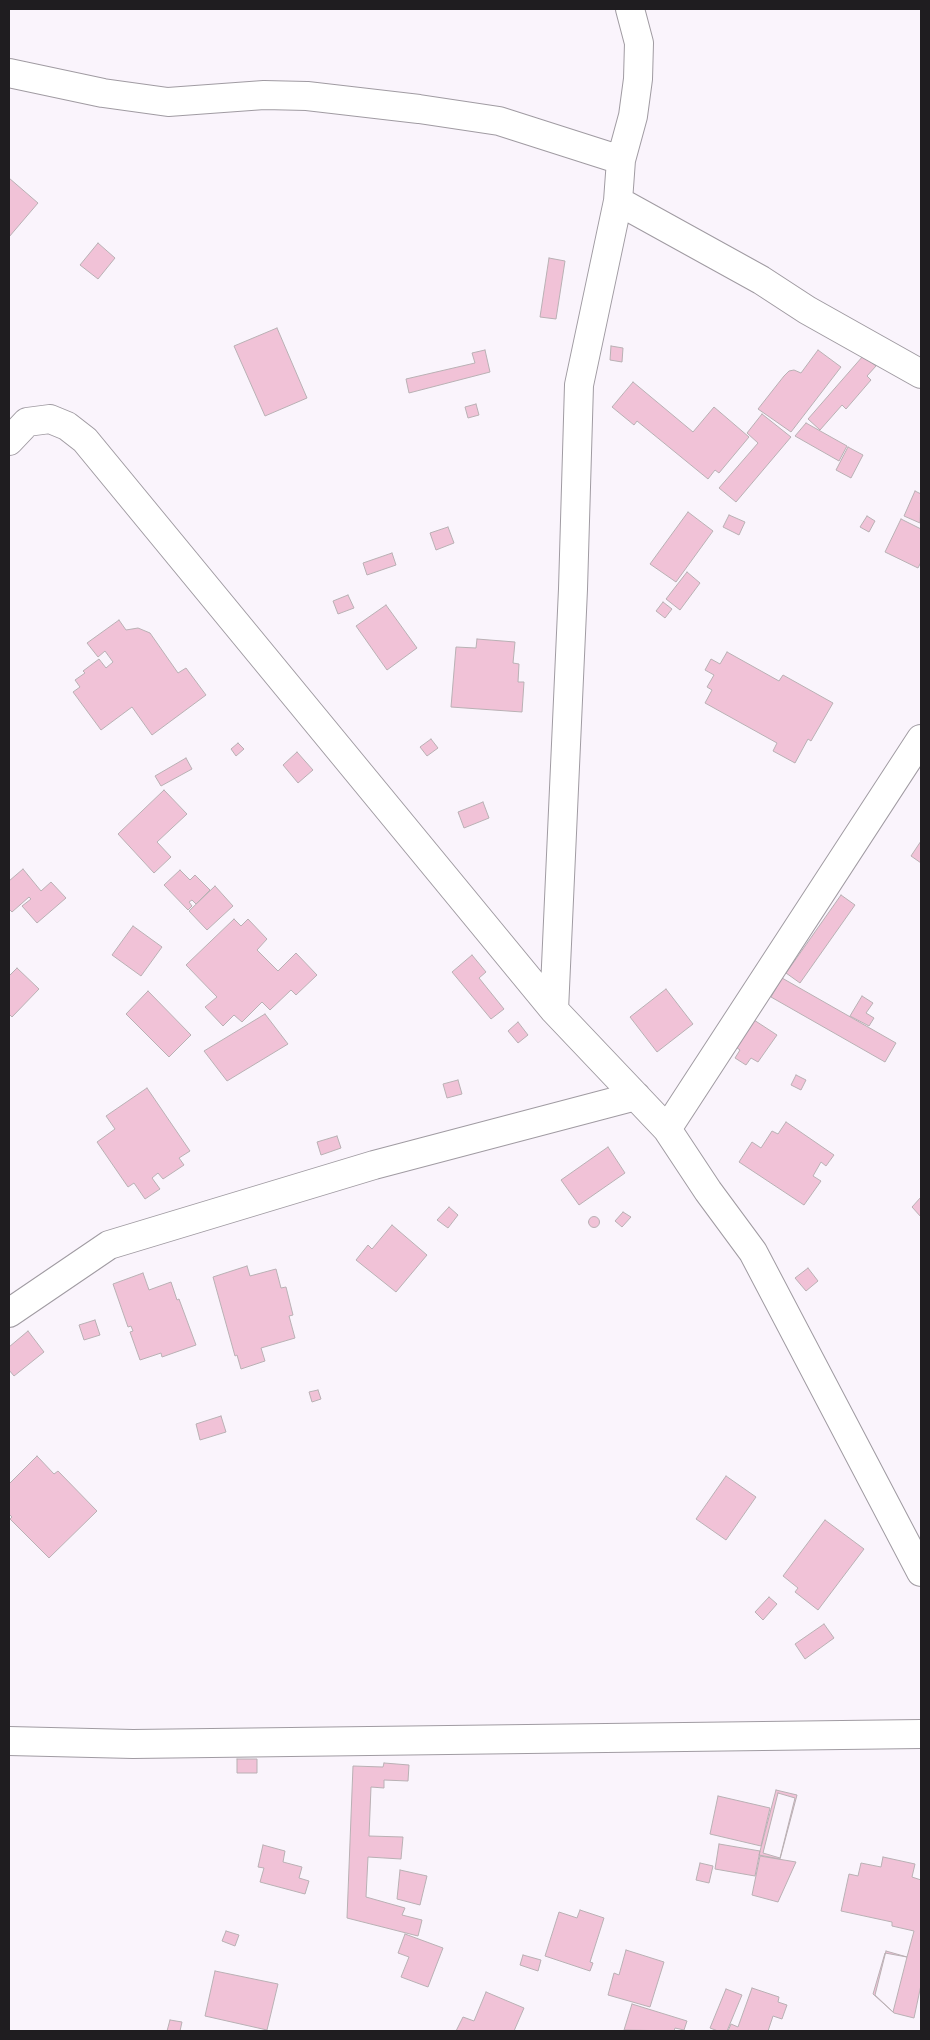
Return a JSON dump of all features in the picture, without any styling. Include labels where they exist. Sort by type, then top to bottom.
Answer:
[{"type":"street","points":[[554,1010],[572,608],[579,385],[618,201],[621,160],[633,116],[638,79],[639,43],[630,9]]},
{"type":"street","points":[[9,73],[103,93],[168,102],[264,95],[307,96],[428,110],[499,121],[621,160]]},
{"type":"street","points":[[618,201],[762,280],[806,310],[921,374]]},
{"type":"street","points":[[9,441],[27,422],[50,419],[67,426],[85,440],[554,1010],[667,1129],[708,1191],[753,1252],[921,1572]]},
{"type":"street","points":[[667,1129],[921,739]]},
{"type":"street","points":[[9,1313],[109,1244],[374,1165],[636,1096]]},
{"type":"street","points":[[9,1741],[132,1744],[921,1734]]},
{"type":"building","points":[[9,178],[38,203],[9,237]]},
{"type":"building","points":[[98,243],[115,258],[98,279],[80,265]]},
{"type":"building","points":[[549,258],[565,261],[556,319],[540,317]]},
{"type":"building","points":[[277,328],[307,398],[265,416],[234,346]]},
{"type":"building","points":[[611,346],[623,348],[622,362],[610,360]]},
{"type":"building","points":[[485,350],[490,372],[409,393],[406,379],[475,363],[472,353]]},
{"type":"building","points":[[818,350],[841,367],[791,432],[758,409],[789,371],[794,370],[801,373]]},
{"type":"building","points":[[863,356],[876,366],[867,376],[871,380],[846,409],[842,405],[820,430],[808,419]]},
{"type":"building","points":[[633,382],[693,432],[714,407],[749,437],[719,473],[715,470],[708,479],[637,421],[634,425],[612,407]]},
{"type":"building","points":[[476,404],[479,415],[468,418],[465,407]]},
{"type":"building","points":[[762,414],[791,437],[736,502],[719,488],[758,443],[747,433]]},
{"type":"building","points":[[806,423],[847,446],[839,461],[795,436]]},
{"type":"building","points":[[848,447],[863,455],[851,478],[836,470]]},
{"type":"building","points":[[915,491],[921,494],[920,523],[904,516]]},
{"type":"building","points":[[688,512],[713,531],[676,582],[650,564]]},
{"type":"building","points":[[729,515],[745,522],[739,535],[723,527]]},
{"type":"building","points":[[867,516],[875,521],[869,532],[860,527]]},
{"type":"building","points":[[901,519],[921,529],[921,562],[918,568],[885,552]]},
{"type":"building","points":[[448,527],[454,543],[436,550],[430,533]]},
{"type":"building","points":[[392,553],[396,565],[367,575],[363,563]]},
{"type":"building","points":[[687,572],[700,583],[680,610],[666,599]]},
{"type":"building","points":[[348,595],[354,608],[338,614],[333,601]]},
{"type":"building","points":[[663,602],[672,609],[665,618],[656,611]]},
{"type":"building","points":[[386,605],[417,648],[387,670],[356,626]]},
{"type":"building","points":[[119,620],[126,630],[138,628],[150,633],[178,673],[186,668],[206,695],[152,735],[132,707],[101,730],[73,692],[80,687],[75,680],[85,673],[83,671],[99,659],[106,668],[113,662],[105,651],[98,657],[87,643]]},
{"type":"building","points":[[477,639],[515,642],[513,663],[519,664],[518,682],[524,682],[522,712],[451,707],[456,647],[476,648]]},
{"type":"building","points":[[727,652],[779,681],[783,675],[833,703],[811,741],[808,739],[795,763],[773,751],[777,743],[705,703],[712,690],[707,687],[714,675],[705,670],[711,659],[720,664]]},
{"type":"building","points":[[431,739],[438,748],[427,756],[420,747]]},
{"type":"building","points":[[238,743],[244,749],[236,756],[231,749]]},
{"type":"building","points":[[297,752],[313,770],[298,783],[283,765]]},
{"type":"building","points":[[186,758],[192,769],[161,786],[155,776]]},
{"type":"building","points":[[164,790],[187,814],[157,842],[171,857],[154,873],[118,834]]},
{"type":"building","points":[[483,802],[489,818],[464,828],[458,812]]},
{"type":"building","points":[[921,841],[921,863],[911,856]]},
{"type":"building","points":[[23,869],[41,891],[51,882],[66,898],[37,923],[22,906],[31,899],[29,897],[12,912],[9,909],[9,881]]},
{"type":"building","points":[[180,870],[190,880],[195,875],[210,890],[196,904],[192,900],[189,902],[192,906],[188,910],[164,885]]},
{"type":"building","points":[[215,886],[233,906],[207,930],[189,911]]},
{"type":"building","points":[[841,895],[855,905],[800,983],[786,973]]},
{"type":"building","points":[[234,919],[241,926],[248,919],[267,939],[257,950],[278,971],[296,953],[317,975],[296,995],[291,990],[270,1010],[262,1002],[242,1022],[234,1015],[223,1026],[205,1007],[217,997],[186,965]]},
{"type":"building","points":[[133,926],[162,947],[141,976],[112,955]]},
{"type":"building","points":[[472,955],[486,972],[479,978],[504,1009],[491,1019],[452,972]]},
{"type":"building","points":[[17,968],[39,989],[12,1017],[9,1014],[9,976]]},
{"type":"building","points":[[782,978],[896,1043],[885,1062],[771,997]]},
{"type":"building","points":[[666,989],[693,1024],[657,1052],[630,1017]]},
{"type":"building","points":[[148,991],[191,1035],[169,1057],[126,1014]]},
{"type":"building","points":[[862,996],[873,1003],[866,1013],[874,1018],[869,1026],[850,1016]]},
{"type":"building","points":[[265,1014],[288,1044],[227,1081],[204,1051]]},
{"type":"building","points":[[754,1020],[777,1035],[758,1062],[751,1058],[746,1065],[735,1058],[740,1050],[736,1047]]},
{"type":"building","points":[[518,1022],[528,1035],[518,1043],[508,1031]]},
{"type":"building","points":[[796,1075],[806,1080],[801,1090],[791,1085]]},
{"type":"building","points":[[458,1080],[462,1094],[447,1098],[443,1084]]},
{"type":"building","points":[[147,1088],[190,1151],[179,1158],[184,1165],[163,1179],[158,1173],[152,1178],[160,1189],[145,1199],[134,1183],[128,1187],[97,1142],[115,1129],[106,1116]]},
{"type":"building","points":[[786,1122],[834,1155],[826,1166],[821,1162],[813,1176],[821,1181],[804,1205],[739,1162],[752,1142],[761,1148],[772,1131],[778,1134]]},
{"type":"building","points":[[337,1136],[341,1148],[321,1155],[317,1142]]},
{"type":"building","points":[[608,1147],[625,1173],[579,1205],[561,1180]]},
{"type":"building","points":[[921,1197],[921,1217],[912,1207]]},
{"type":"building","points":[[449,1207],[458,1215],[448,1228],[437,1220]]},
{"type":"building","points":[[623,1212],[631,1217],[622,1227],[615,1221]]},
{"type":"building","points":[[592,1217],[596,1217],[599,1222],[598,1226],[592,1227],[589,1224],[589,1220]]},
{"type":"building","points":[[392,1225],[427,1255],[396,1292],[356,1260],[368,1245],[372,1249]]},
{"type":"building","points":[[247,1266],[250,1276],[276,1269],[281,1288],[286,1287],[293,1315],[289,1316],[295,1338],[261,1348],[265,1361],[241,1369],[237,1355],[235,1356],[213,1277]]},
{"type":"building","points":[[808,1268],[818,1281],[806,1291],[795,1278]]},
{"type":"building","points":[[143,1273],[149,1290],[171,1282],[196,1345],[162,1357],[161,1353],[140,1360],[130,1332],[133,1331],[131,1326],[128,1327],[113,1284]]},
{"type":"building","points":[[95,1320],[100,1335],[84,1340],[79,1325]]},
{"type":"building","points":[[28,1331],[44,1352],[14,1376],[9,1370],[9,1347]]},
{"type":"building","points":[[318,1390],[321,1399],[312,1402],[309,1392]]},
{"type":"building","points":[[221,1416],[226,1432],[200,1440],[196,1424]]},
{"type":"building","points":[[37,1456],[54,1474],[58,1471],[97,1511],[49,1558],[10,1519],[12,1517],[9,1514],[9,1484]]},
{"type":"building","points":[[726,1476],[756,1497],[726,1540],[696,1519]]},
{"type":"building","points":[[825,1520],[864,1549],[818,1610],[795,1592],[798,1588],[783,1576]]},
{"type":"building","points":[[769,1597],[777,1604],[763,1620],[755,1612]]},
{"type":"building","points":[[824,1624],[834,1638],[805,1659],[795,1644]]},
{"type":"building","points":[[237,1759],[257,1759],[257,1773],[237,1773]]},
{"type":"building","points":[[384,1763],[409,1765],[408,1781],[384,1780],[384,1788],[371,1787],[369,1836],[403,1837],[401,1859],[368,1857],[366,1897],[405,1908],[402,1915],[422,1920],[418,1936],[347,1918],[353,1766],[383,1767]]},
{"type":"building","points":[[776,1790],[797,1795],[780,1859],[759,1855]]},
{"type":"building","points":[[778,1793],[795,1798],[780,1858],[763,1853]]},
{"type":"building","points":[[718,1796],[770,1808],[761,1846],[710,1834]]},
{"type":"building","points":[[719,1844],[760,1851],[755,1876],[715,1869]]},
{"type":"building","points":[[263,1845],[285,1851],[283,1862],[302,1867],[299,1878],[309,1881],[305,1894],[260,1882],[264,1868],[258,1867]]},
{"type":"building","points":[[760,1856],[796,1862],[778,1902],[752,1895]]},
{"type":"building","points":[[883,1857],[915,1864],[912,1877],[921,1880],[921,1985],[914,2018],[894,2013],[873,1994],[885,1953],[907,1957],[914,1931],[892,1926],[892,1922],[841,1911],[849,1874],[858,1876],[861,1863],[881,1867]]},
{"type":"building","points":[[700,1863],[713,1866],[709,1883],[696,1880]]},
{"type":"building","points":[[400,1870],[427,1876],[420,1905],[397,1899]]},
{"type":"building","points":[[580,1910],[604,1918],[590,1962],[593,1963],[590,1971],[545,1956],[559,1912],[577,1918]]},
{"type":"building","points":[[226,1931],[239,1935],[235,1946],[222,1941]]},
{"type":"building","points":[[405,1934],[443,1948],[428,1987],[401,1977],[409,1957],[398,1953]]},
{"type":"building","points":[[626,1950],[664,1962],[650,2007],[608,1995],[614,1973],[619,1975]]},
{"type":"building","points":[[886,1951],[907,1957],[893,2012],[875,1995]]},
{"type":"building","points":[[523,1955],[541,1960],[538,1971],[520,1965]]},
{"type":"building","points":[[215,1971],[278,1984],[267,2030],[205,2016]]},
{"type":"building","points":[[752,1988],[779,1997],[778,2002],[787,2005],[782,2019],[773,2016],[768,2031],[728,2031],[731,2024],[738,2027]]},
{"type":"building","points":[[726,1989],[742,1995],[727,2031],[718,2031],[710,2028]]},
{"type":"building","points":[[486,1992],[524,2008],[514,2031],[456,2031],[463,2017],[474,2021]]},
{"type":"building","points":[[632,2004],[687,2021],[684,2030],[675,2028],[674,2031],[624,2030]]},
{"type":"building","points":[[170,2020],[182,2022],[180,2031],[167,2031]]}]
